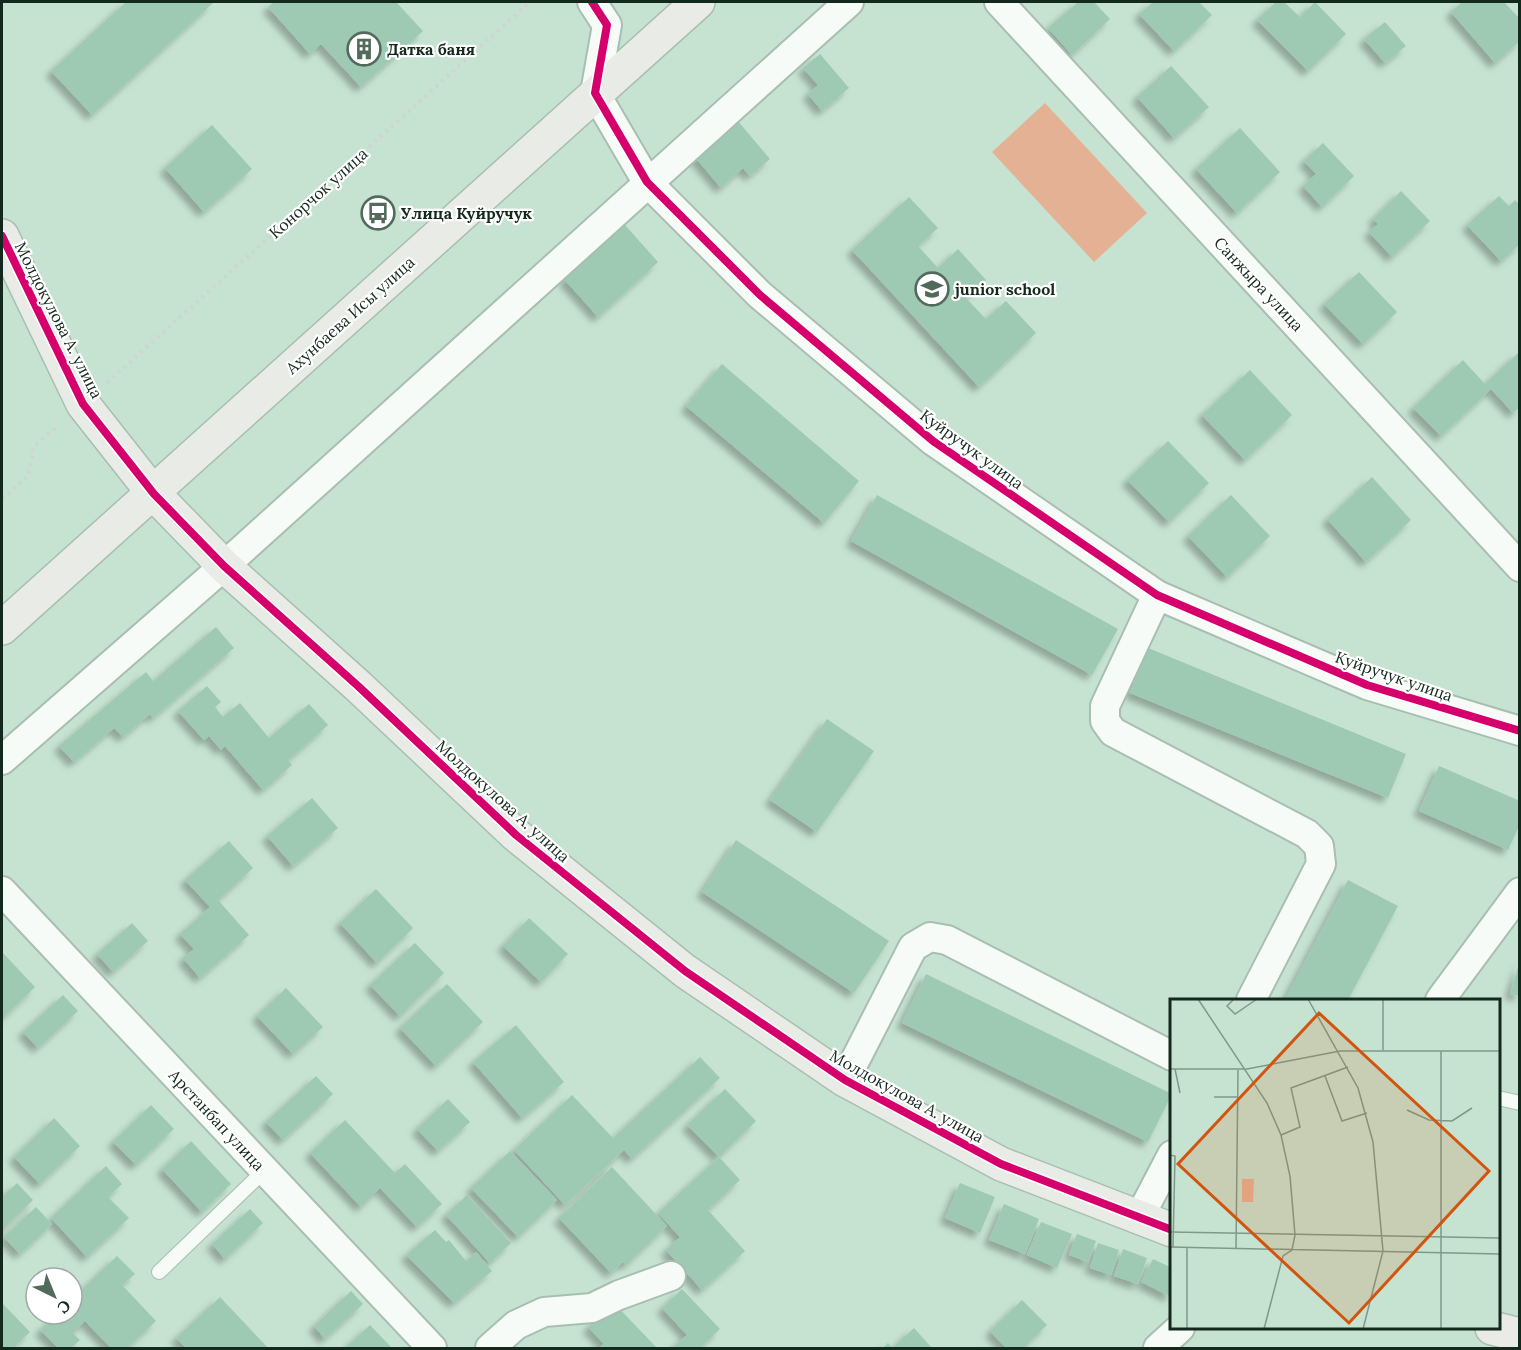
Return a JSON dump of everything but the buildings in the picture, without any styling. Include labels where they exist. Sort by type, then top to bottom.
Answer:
[{"type":"street","points":[[592,2],[607,25],[595,93]]},
{"type":"street","name":"Ахунбаева Исы улица","points":[[2,628],[154,494],[698,2]]},
{"type":"street","points":[[2,760],[224,567],[647,182],[849,2]]},
{"type":"street","name":"Санжыра улица","points":[[999,2],[1520,567]]},
{"type":"street","name":"Куйручук улица","points":[[595,93],[647,182],[759,295],[933,441],[1157,595],[1367,685],[1520,731]]},
{"type":"street","name":"Молдокулова А. улица","points":[[2,236],[83,404],[154,494],[224,567],[358,687],[516,835],[685,970],[845,1080],[1001,1164],[1170,1229]]},
{"type":"street","points":[[1157,595],[1105,706],[1106,721],[1113,732],[1307,834],[1319,846],[1321,864],[1252,999]]},
{"type":"street","name":"Арстанбап улица","points":[[2,891],[432,1348]]},
{"type":"street","points":[[1441,999],[1520,892]]},
{"type":"street","points":[[845,1080],[913,947],[930,937],[947,940],[1170,1055]]},
{"type":"street","points":[[1139,1218],[1170,1159]]},
{"type":"street","points":[[490,1348],[516,1325],[544,1312],[592,1308],[618,1295],[671,1276]]},
{"type":"street","points":[[1158,1348],[1179,1329]]},
{"type":"street","points":[[1496,1329],[1520,1335]]},
{"type":"lane","points":[[1500,1098],[1520,1103]]},
{"type":"lane","points":[[159,1272],[265,1170]]},
{"type":"path","points":[[2,499],[28,476],[34,446],[59,425]]},
{"type":"shaded area","points":[[1045,103],[1147,213],[1094,262],[992,152]]},
{"type":"cycle path","points":[[592,2],[607,25],[595,93],[647,182],[760,295],[933,441],[1157,595],[1367,685],[1520,731]]},
{"type":"cycle path","points":[[2,236],[83,404],[154,494],[224,566],[358,686],[516,835],[685,971],[845,1080],[1001,1164],[1170,1229]]},
{"type":"place","name":"Датка баня","points":[[364,49]]},
{"type":"place","name":"Улица Куйручук","points":[[378,213]]},
{"type":"place","name":"junior school","points":[[932,289]]}]
